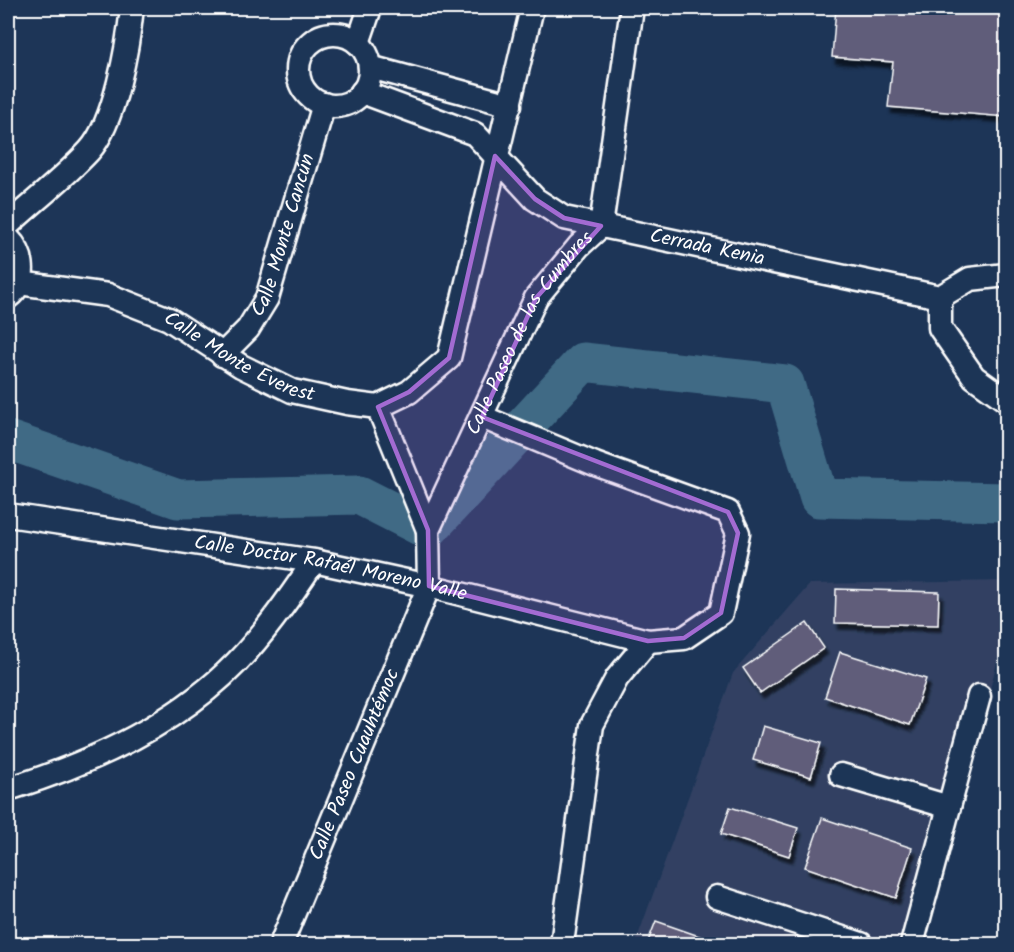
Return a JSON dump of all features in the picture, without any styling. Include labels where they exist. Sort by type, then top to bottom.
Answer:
[{"type":"street","points":[[8,225],[90,150],[106,122],[129,40],[132,8]]},
{"type":"street","points":[[358,43],[370,8]]},
{"type":"street","points":[[428,530],[378,407],[409,392],[449,358],[495,156],[510,105],[532,8]]},
{"type":"street","name":"Calle Paseo de las Cumbres","points":[[429,586],[428,530],[536,298],[579,246],[601,226],[632,8]]},
{"type":"street","points":[[334,34],[347,36],[358,43],[364,50],[370,67],[367,85],[362,92],[345,104],[324,104],[312,99],[303,89],[298,78],[298,65],[302,52],[310,42],[322,36],[334,34]]},
{"type":"street","points":[[370,67],[510,105]]},
{"type":"street","points":[[362,92],[475,135],[495,156]]},
{"type":"street","name":"Calle Monte Cancún","points":[[222,355],[248,329],[267,298],[324,104]]},
{"type":"street","name":"Cerrada Kenia","points":[[495,156],[535,199],[564,218],[940,297]]},
{"type":"street","points":[[8,238],[17,248],[21,260],[13,290]]},
{"type":"street","points":[[1006,275],[969,279],[940,297],[939,328],[974,377],[1006,400]]},
{"type":"street","name":"Calle Monte Everest","points":[[13,290],[108,295],[169,320],[222,355],[292,390],[378,407]]},
{"type":"street","name":"Calle Doctor Rafaél Moreno Valle","points":[[8,515],[314,561],[429,586],[648,641],[684,639],[720,613],[738,534],[728,512],[595,464],[482,417]]},
{"type":"street","points":[[8,789],[51,776],[132,739],[187,703],[236,663],[286,603],[314,561]]},
{"type":"street","name":"Calle Paseo Cuauhtémoc","points":[[281,945],[429,586]]},
{"type":"street","points":[[562,945],[592,725],[616,678],[648,641]]},
{"type":"street","points":[[912,945],[979,696]]},
{"type":"street","points":[[840,775],[950,807]]},
{"type":"street","points":[[717,897],[861,945]]},
{"type":"highlighted area","points":[[495,156],[535,199],[564,218],[601,226],[536,298],[482,417],[728,512],[738,533],[721,613],[684,638],[648,641],[429,586],[428,530],[378,407],[409,392],[449,358]]},
{"type":"shaded area","points":[[1006,581],[1006,628],[923,944],[635,944],[733,673],[810,584]]},
{"type":"building","points":[[836,8],[1006,8],[1006,117],[888,107],[893,62],[832,57]]},
{"type":"building","points":[[836,589],[939,592],[938,625],[835,623]]},
{"type":"building","points":[[807,623],[824,648],[760,693],[743,668]]},
{"type":"building","points":[[840,652],[926,679],[910,725],[825,697]]},
{"type":"building","points":[[763,726],[821,743],[811,777],[753,760]]},
{"type":"building","points":[[730,807],[798,828],[789,856],[721,834]]},
{"type":"building","points":[[822,818],[912,848],[896,898],[805,867]]},
{"type":"building","points":[[656,921],[722,944],[647,944]]},
{"type":"waterway","points":[[8,440],[178,499],[359,495],[428,530],[583,362],[785,384],[819,498],[1006,502]]}]
